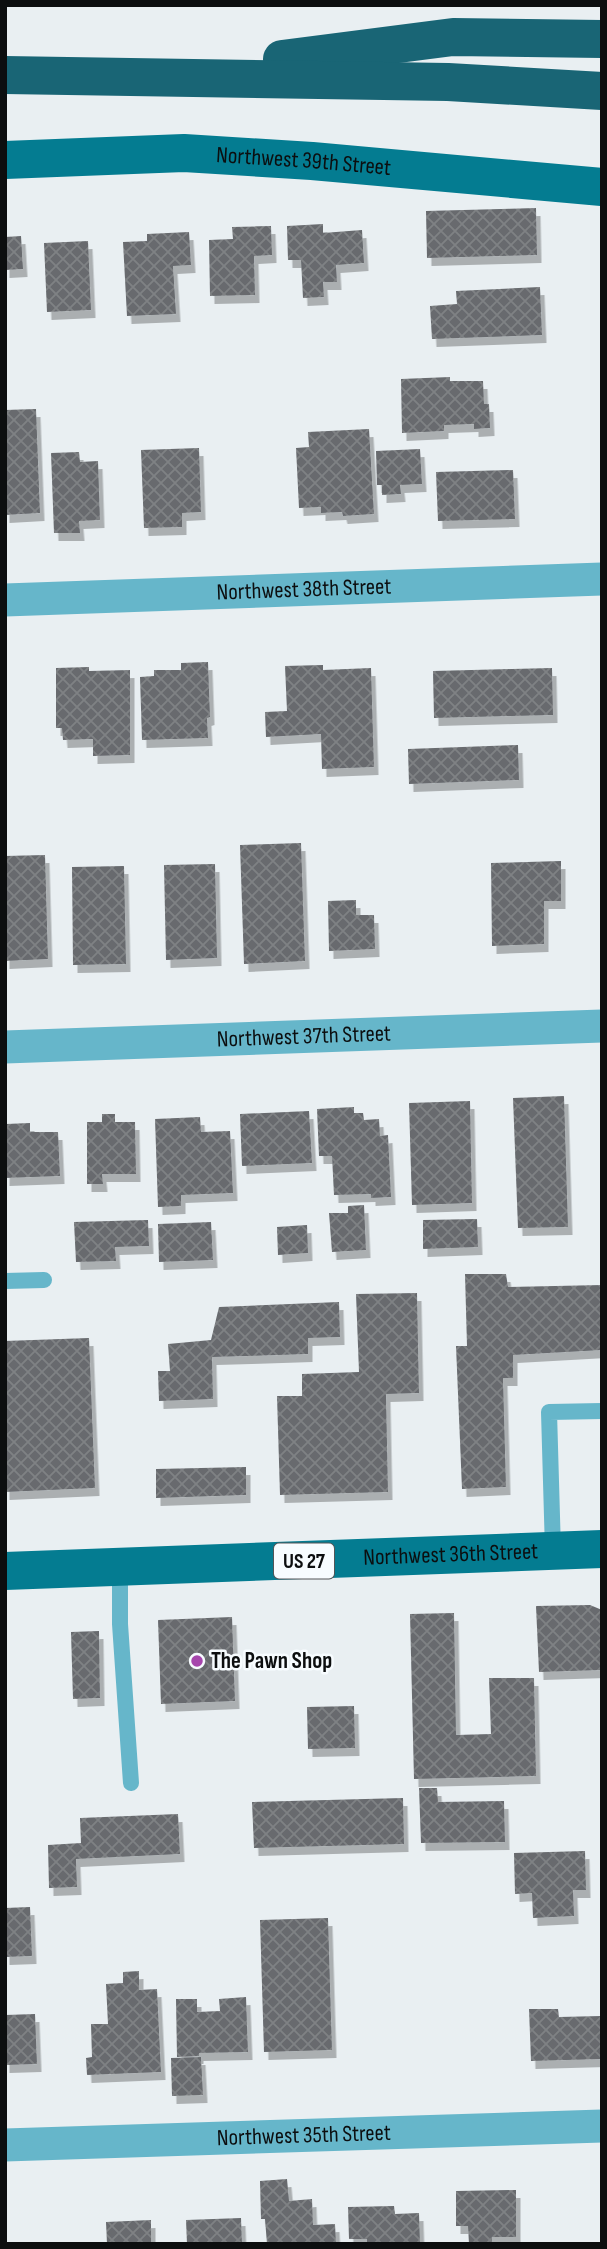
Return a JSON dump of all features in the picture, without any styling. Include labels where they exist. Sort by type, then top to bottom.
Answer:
[{"type":"highway","points":[[141,77],[453,37],[602,38]]},
{"type":"highway","points":[[5,75],[448,82],[602,91]]},
{"type":"main road","name":"Northwest 39th Street","points":[[5,160],[184,153],[312,161],[602,187]]},
{"type":"main road","name":"Northwest 36th Street","points":[[5,1572],[602,1549]]},
{"type":"street","name":"Northwest 38th Street","points":[[5,600],[602,579]]},
{"type":"street","name":"Northwest 37th Street","points":[[5,1047],[602,1026]]},
{"type":"street","name":"Northwest 35th Street","points":[[5,2145],[602,2126]]},
{"type":"lane","points":[[5,1281],[44,1280]]},
{"type":"lane","points":[[553,1551],[549,1412],[602,1411]]},
{"type":"lane","points":[[120,1568],[120,1623],[131,1783]]},
{"type":"building","points":[[536,208],[537,255],[427,258],[426,211]]},
{"type":"building","points":[[323,224],[323,233],[362,230],[364,263],[336,265],[337,282],[323,282],[324,297],[303,298],[301,260],[288,260],[287,226]]},
{"type":"building","points":[[271,226],[272,255],[254,256],[255,295],[210,296],[209,240],[233,239],[232,227]]},
{"type":"building","points":[[189,232],[191,265],[173,266],[176,314],[127,316],[123,242],[147,241],[147,234]]},
{"type":"building","points":[[21,236],[23,269],[5,270],[5,237]]},
{"type":"building","points":[[88,241],[91,310],[47,312],[44,243]]},
{"type":"building","points":[[540,287],[542,335],[432,339],[430,306],[457,304],[456,291]]},
{"type":"building","points":[[450,377],[450,381],[483,381],[484,404],[489,404],[490,428],[474,429],[474,424],[444,425],[444,431],[402,433],[401,379]]},
{"type":"building","points":[[36,409],[40,513],[5,515],[5,410]]},
{"type":"building","points":[[369,429],[374,514],[343,516],[342,512],[321,513],[321,507],[299,508],[296,448],[309,447],[308,432]]},
{"type":"building","points":[[199,448],[201,512],[182,513],[182,527],[144,528],[141,450]]},
{"type":"building","points":[[420,449],[422,484],[400,485],[401,494],[382,495],[382,485],[377,485],[376,451]]},
{"type":"building","points":[[79,452],[80,462],[98,461],[100,520],[79,521],[80,533],[54,533],[51,453]]},
{"type":"building","points":[[513,470],[515,519],[438,521],[436,472]]},
{"type":"building","points":[[208,662],[208,738],[142,740],[140,677],[154,676],[154,670],[181,670],[181,663]]},
{"type":"building","points":[[323,665],[323,670],[371,668],[374,767],[322,769],[321,734],[266,737],[265,712],[287,711],[285,666]]},
{"type":"building","points":[[89,667],[89,671],[130,670],[130,755],[93,756],[93,739],[63,740],[62,728],[56,728],[56,668]]},
{"type":"building","points":[[552,668],[553,715],[434,718],[433,671]]},
{"type":"building","points":[[518,745],[519,780],[409,784],[408,749]]},
{"type":"building","points":[[301,843],[305,961],[244,964],[240,845]]},
{"type":"building","points":[[45,855],[48,959],[5,961],[5,856]]},
{"type":"building","points":[[561,861],[561,901],[544,901],[544,944],[492,946],[491,863]]},
{"type":"building","points":[[215,864],[217,958],[166,960],[164,865]]},
{"type":"building","points":[[124,866],[126,964],[73,965],[72,867]]},
{"type":"building","points":[[356,900],[356,915],[374,915],[375,949],[329,951],[328,901]]},
{"type":"building","points":[[564,1096],[568,1227],[518,1228],[513,1098]]},
{"type":"building","points":[[470,1101],[472,1203],[412,1205],[409,1103]]},
{"type":"building","points":[[354,1107],[354,1113],[363,1113],[364,1120],[379,1119],[380,1136],[388,1135],[391,1197],[371,1198],[371,1194],[334,1195],[332,1156],[319,1156],[317,1109]]},
{"type":"building","points":[[309,1111],[312,1163],[242,1166],[240,1114]]},
{"type":"building","points":[[102,1114],[115,1114],[115,1122],[135,1122],[136,1174],[102,1174],[103,1184],[87,1184],[87,1122],[102,1122]]},
{"type":"building","points":[[200,1117],[201,1132],[230,1131],[233,1193],[181,1195],[181,1206],[158,1207],[155,1119]]},
{"type":"building","points":[[30,1123],[30,1132],[58,1132],[60,1176],[5,1178],[6,1124]]},
{"type":"building","points":[[364,1205],[366,1250],[332,1252],[329,1213],[348,1213],[348,1206]]},
{"type":"building","points":[[477,1219],[478,1247],[423,1249],[423,1220]]},
{"type":"building","points":[[148,1220],[149,1246],[115,1247],[116,1261],[76,1262],[74,1222]]},
{"type":"building","points":[[211,1222],[213,1260],[159,1262],[158,1224]]},
{"type":"building","points":[[307,1225],[308,1253],[278,1255],[277,1227]]},
{"type":"building","points":[[465,1274],[506,1274],[508,1287],[602,1285],[602,1350],[513,1355],[513,1378],[503,1378],[506,1487],[462,1489],[456,1346],[467,1346]]},
{"type":"building","points":[[417,1293],[419,1393],[386,1394],[388,1492],[280,1495],[277,1396],[302,1396],[302,1374],[359,1372],[356,1294]]},
{"type":"building","points":[[339,1302],[340,1337],[308,1338],[308,1354],[212,1357],[213,1399],[159,1401],[158,1371],[170,1371],[168,1344],[211,1340],[219,1307]]},
{"type":"building","points":[[89,1338],[95,1488],[5,1492],[5,1341]]},
{"type":"building","points":[[246,1467],[246,1495],[156,1498],[156,1469]]},
{"type":"building","points":[[590,1605],[602,1610],[602,1670],[539,1672],[536,1606]]},
{"type":"building","points":[[454,1613],[456,1735],[491,1734],[489,1678],[534,1678],[536,1776],[414,1779],[410,1614]]},
{"type":"building","name":"The Pawn Shop","points":[[232,1617],[235,1701],[161,1704],[158,1620]]},
{"type":"building","points":[[99,1631],[100,1698],[73,1699],[71,1632]]},
{"type":"building","points":[[354,1706],[355,1748],[308,1749],[307,1707]]},
{"type":"building","points":[[419,1788],[437,1788],[438,1802],[504,1801],[505,1842],[421,1843]]},
{"type":"building","points":[[403,1798],[404,1844],[254,1848],[252,1802]]},
{"type":"building","points":[[178,1814],[180,1854],[76,1859],[77,1887],[49,1888],[48,1845],[81,1843],[80,1818]]},
{"type":"building","points":[[585,1851],[586,1890],[573,1890],[574,1916],[533,1918],[532,1893],[515,1894],[514,1853]]},
{"type":"building","points":[[30,1907],[32,1956],[5,1957],[5,1908]]},
{"type":"building","points":[[328,1918],[332,2050],[264,2052],[260,1920]]},
{"type":"building","points":[[139,1971],[139,1990],[157,1989],[161,2072],[87,2075],[86,2058],[92,2057],[91,2024],[108,2024],[106,1984],[123,1983],[123,1972]]},
{"type":"building","points":[[246,1997],[248,2052],[199,2053],[199,2056],[177,2057],[176,1999],[197,1999],[197,2012],[220,2011],[219,1999]]},
{"type":"building","points":[[529,2009],[558,2009],[559,2017],[601,2016],[602,2059],[531,2061]]},
{"type":"building","points":[[35,2014],[37,2064],[5,2065],[5,2015]]},
{"type":"building","points":[[201,2057],[203,2095],[172,2096],[171,2058]]},
{"type":"building","points":[[287,2179],[289,2201],[312,2199],[313,2225],[335,2224],[336,2244],[267,2244],[265,2219],[261,2219],[260,2181]]},
{"type":"building","points":[[516,2190],[516,2237],[492,2237],[492,2244],[469,2244],[468,2226],[456,2226],[456,2191]]},
{"type":"building","points":[[394,2206],[395,2214],[419,2213],[420,2244],[367,2244],[367,2239],[349,2239],[348,2207]]},
{"type":"building","points":[[241,2218],[242,2244],[187,2244],[186,2220]]},
{"type":"building","points":[[151,2220],[151,2244],[107,2244],[106,2222]]},
{"type":"place","name":"The Pawn Shop","points":[[197,1661]]}]
